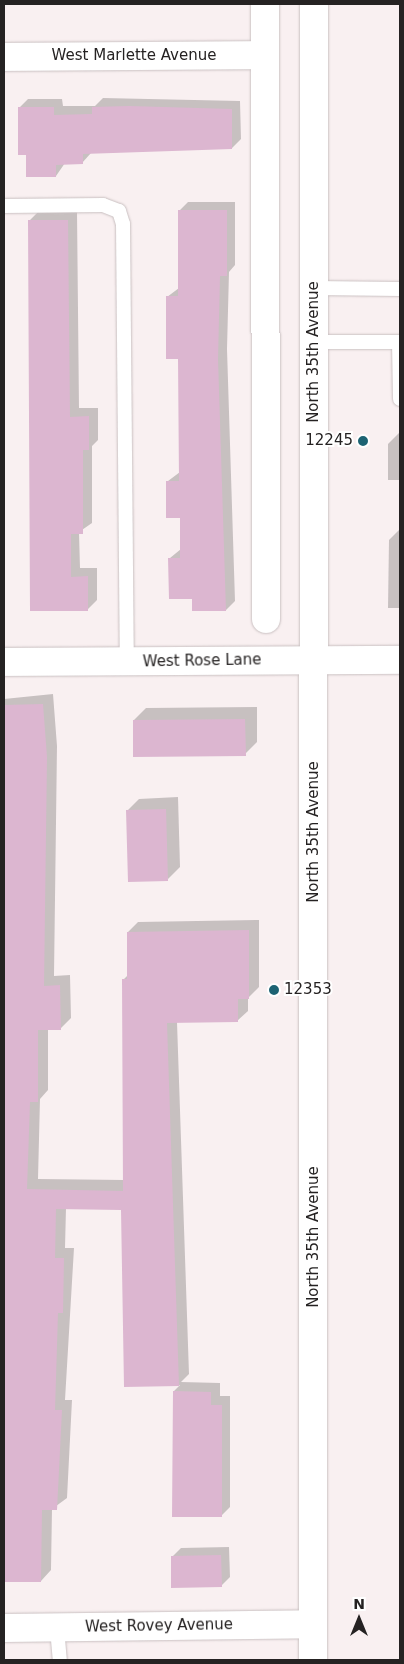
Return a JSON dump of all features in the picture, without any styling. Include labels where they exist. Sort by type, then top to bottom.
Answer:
[{"type":"main road","points":[[265,4],[266,619]]},
{"type":"main road","name":"North 35th Avenue","points":[[313,1660],[314,4]]},
{"type":"main road","name":"West Marlette Avenue","points":[[4,57],[265,55]]},
{"type":"main road","name":"West Rose Lane","points":[[4,662],[400,660]]},
{"type":"main road","name":"West Rovey Avenue","points":[[4,1628],[313,1624]]},
{"type":"lane","points":[[4,206],[103,205],[119,211],[123,224],[127,662]]},
{"type":"lane","points":[[314,288],[400,289]]},
{"type":"lane","points":[[314,342],[399,342],[400,399]]},
{"type":"lane","points":[[57,1628],[60,1660]]},
{"type":"building","points":[[129,106],[232,109],[232,149],[83,154],[83,164],[56,165],[56,177],[26,177],[26,155],[18,155],[18,107],[54,107],[54,115],[92,114],[92,107]]},
{"type":"building","points":[[178,210],[227,210],[227,276],[220,276],[218,359],[226,611],[192,611],[192,599],[169,599],[168,558],[180,558],[180,518],[166,518],[166,481],[179,481],[178,359],[166,359],[166,296],[178,296]]},
{"type":"building","points":[[28,220],[68,220],[70,417],[89,416],[89,450],[83,450],[83,534],[71,534],[71,577],[88,576],[88,611],[30,611]]},
{"type":"building","points":[[43,704],[47,757],[44,986],[60,985],[61,1030],[38,1030],[38,1102],[30,1102],[27,1189],[123,1191],[122,979],[127,979],[127,932],[249,930],[249,999],[238,999],[238,1022],[167,1023],[179,1386],[124,1387],[121,1210],[56,1209],[55,1258],[64,1258],[63,1313],[58,1313],[55,1410],[62,1410],[57,1510],[42,1510],[41,1582],[4,1582],[4,705]]},
{"type":"building","points":[[245,719],[246,756],[133,757],[133,720]]},
{"type":"building","points":[[166,809],[168,881],[128,882],[126,810]]},
{"type":"building","points":[[173,1391],[211,1392],[211,1405],[222,1405],[222,1517],[172,1517]]},
{"type":"building","points":[[221,1555],[222,1587],[171,1588],[171,1556]]},
{"type":"place","name":"12245","points":[[363,441]]},
{"type":"place","name":"12353","points":[[274,990]]}]
